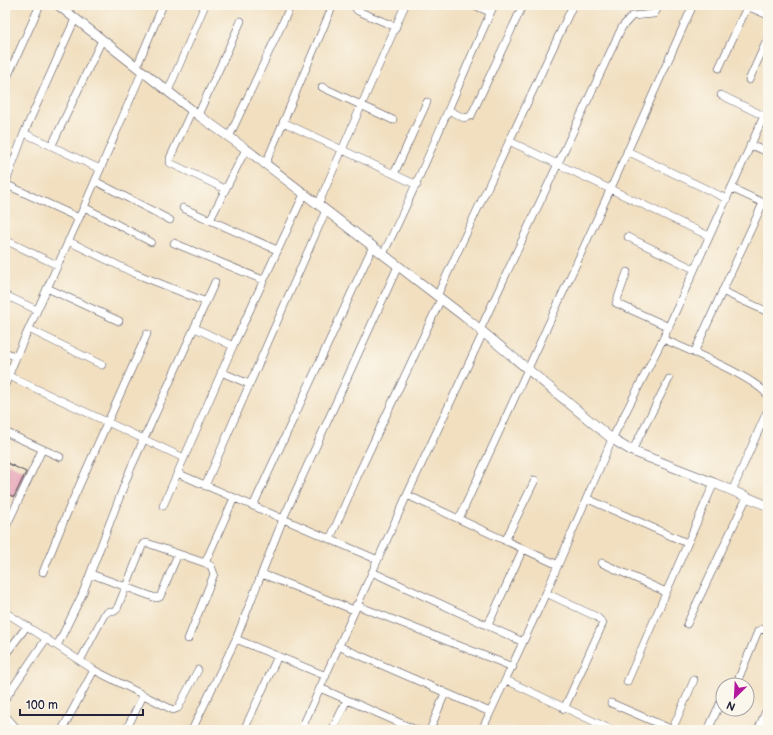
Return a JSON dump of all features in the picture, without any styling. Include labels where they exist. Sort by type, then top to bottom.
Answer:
[{"type":"street","points":[[5,82],[40,5]]},
{"type":"street","points":[[58,5],[195,112],[246,149],[264,165],[373,246],[482,332],[612,439],[632,451],[767,504]]},
{"type":"street","points":[[5,385],[16,357],[100,169],[140,69],[163,5]]},
{"type":"street","points":[[168,90],[204,5]]},
{"type":"street","points":[[229,137],[292,5]]},
{"type":"street","points":[[264,165],[333,5]]},
{"type":"street","points":[[356,5],[356,9],[358,11],[396,27]]},
{"type":"street","points":[[318,205],[405,5]]},
{"type":"street","points":[[474,5],[490,12]]},
{"type":"street","points":[[383,254],[417,185],[494,5]]},
{"type":"street","points":[[448,110],[464,118],[471,116],[523,5]]},
{"type":"street","points":[[330,539],[509,141],[573,5]]},
{"type":"street","points":[[301,730],[557,163],[622,27],[632,16],[654,14],[660,5]]},
{"type":"street","points":[[459,519],[612,188],[627,151],[693,5]]},
{"type":"street","points":[[719,68],[747,6],[768,15]]},
{"type":"street","points":[[75,19],[24,133],[5,184],[78,218]]},
{"type":"street","points":[[225,189],[170,162],[170,158],[241,21]]},
{"type":"street","points":[[750,80],[768,38]]},
{"type":"street","points":[[52,145],[102,40]]},
{"type":"street","points":[[322,87],[393,120]]},
{"type":"street","points":[[483,729],[513,667],[588,499],[612,439],[664,339],[668,327],[727,199],[750,145],[766,118],[720,96]]},
{"type":"street","points":[[394,174],[428,102]]},
{"type":"street","points":[[283,122],[417,185]]},
{"type":"street","points":[[24,133],[100,169]]},
{"type":"street","points":[[509,141],[612,188],[709,236]]},
{"type":"street","points":[[750,145],[768,152]]},
{"type":"street","points":[[210,220],[246,149]]},
{"type":"street","points":[[627,151],[727,199]]},
{"type":"street","points":[[95,181],[170,220]]},
{"type":"street","points":[[694,353],[722,291],[765,204],[731,188]]},
{"type":"street","points":[[163,506],[221,372],[304,194]]},
{"type":"street","points":[[84,207],[152,242]]},
{"type":"street","points":[[183,208],[277,250]]},
{"type":"street","points":[[205,486],[326,210]]},
{"type":"street","points":[[628,237],[694,269]]},
{"type":"street","points":[[5,240],[57,265]]},
{"type":"street","points":[[68,241],[134,273],[206,302]]},
{"type":"street","points":[[174,243],[263,280]]},
{"type":"street","points":[[254,506],[373,246]]},
{"type":"street","points":[[192,730],[236,639],[283,519],[398,266]]},
{"type":"street","points":[[627,272],[616,304],[668,327]]},
{"type":"street","points":[[57,646],[91,574],[130,470],[215,282]]},
{"type":"street","points":[[47,288],[119,321]]},
{"type":"street","points":[[722,291],[768,312]]},
{"type":"street","points":[[5,295],[37,310]]},
{"type":"street","points":[[194,328],[233,346]]},
{"type":"street","points":[[29,329],[102,364]]},
{"type":"street","points":[[43,572],[107,422],[147,334]]},
{"type":"street","points":[[664,339],[749,379],[764,389],[768,396]]},
{"type":"street","points":[[5,352],[16,357]]},
{"type":"street","points":[[221,372],[249,384]]},
{"type":"street","points":[[9,376],[184,458]]},
{"type":"street","points":[[632,451],[669,380]]},
{"type":"street","points":[[732,490],[768,409]]},
{"type":"street","points":[[5,432],[60,457]]},
{"type":"street","points":[[6,525],[42,450]]},
{"type":"street","points":[[177,473],[378,560]]},
{"type":"street","points":[[505,541],[535,480]]},
{"type":"street","points":[[627,682],[714,483]]},
{"type":"street","points":[[407,495],[558,565]]},
{"type":"street","points":[[687,624],[747,497]]},
{"type":"street","points":[[205,563],[234,498]]},
{"type":"street","points":[[588,499],[688,543]]},
{"type":"street","points":[[80,661],[104,615],[108,611],[115,611],[117,609],[143,544],[147,543],[211,566],[214,574],[188,640]]},
{"type":"street","points":[[488,625],[523,549]]},
{"type":"street","points":[[91,574],[156,598],[160,597],[178,554]]},
{"type":"street","points":[[602,563],[666,592]]},
{"type":"street","points":[[372,572],[523,642]]},
{"type":"street","points":[[262,574],[513,667]]},
{"type":"street","points":[[546,593],[597,617],[603,623],[564,708]]},
{"type":"street","points":[[5,612],[94,670],[173,710],[176,710],[198,670]]},
{"type":"street","points":[[5,655],[27,626]]},
{"type":"street","points":[[739,677],[758,631],[762,629],[768,631]]},
{"type":"street","points":[[5,699],[46,639]]},
{"type":"street","points":[[236,639],[326,676]]},
{"type":"street","points":[[338,646],[490,712]]},
{"type":"street","points":[[244,730],[278,656]]},
{"type":"street","points":[[62,730],[94,670]]},
{"type":"street","points":[[506,680],[612,730]]},
{"type":"street","points":[[611,703],[672,730],[694,680]]},
{"type":"street","points":[[320,688],[416,730]]},
{"type":"street","points":[[430,730],[445,693]]},
{"type":"street","points":[[126,730],[143,696]]},
{"type":"street","points":[[332,730],[347,700]]},
{"type":"street","points":[[758,730],[768,706]]},
{"type":"street","points":[[708,730],[715,715]]},
{"type":"street","points":[[6,718],[18,730]]},
{"type":"building","points":[[5,462],[26,472],[14,497],[5,493]]}]
